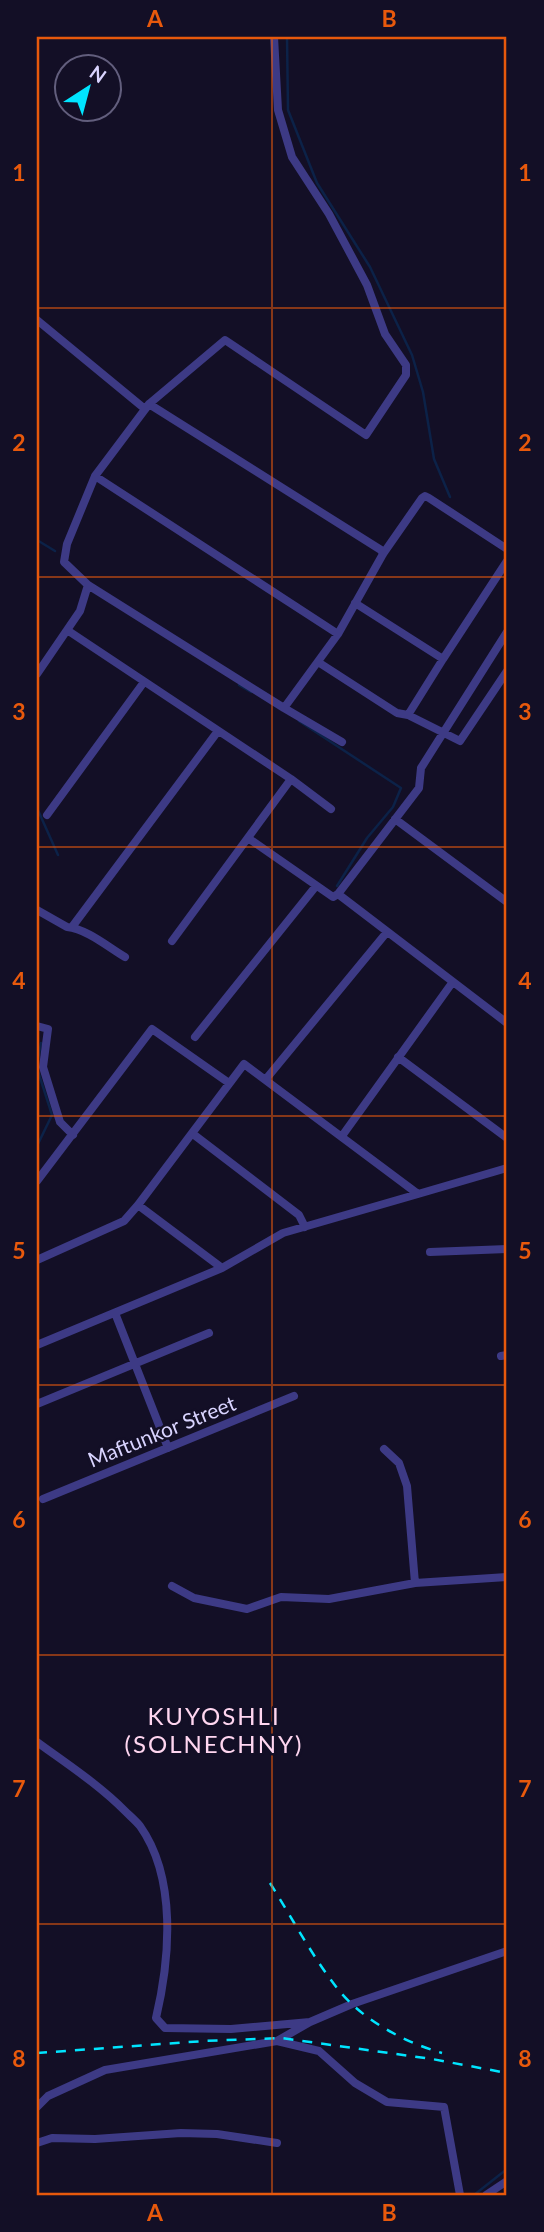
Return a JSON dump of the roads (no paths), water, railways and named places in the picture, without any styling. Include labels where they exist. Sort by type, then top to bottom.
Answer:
[{"type":"street","points":[[274,37],[278,110],[292,157],[329,214],[367,285],[385,334],[406,365],[406,375],[366,435],[225,340],[147,406],[94,476],[67,544],[64,562],[88,585],[284,708],[342,741]]},
{"type":"street","points":[[37,320],[147,406],[383,554]]},
{"type":"street","points":[[94,476],[338,634]]},
{"type":"street","points":[[284,708],[338,634],[383,554],[422,498],[425,496],[507,550]]},
{"type":"street","points":[[408,715],[507,561]]},
{"type":"street","points":[[37,674],[80,611],[88,585]]},
{"type":"street","points":[[355,603],[443,659]]},
{"type":"street","points":[[67,630],[331,809]]},
{"type":"street","points":[[248,838],[333,897],[338,894],[419,788],[421,768],[507,632]]},
{"type":"street","points":[[318,662],[397,713],[408,715],[462,740],[507,671]]},
{"type":"street","points":[[47,814],[144,682]]},
{"type":"street","points":[[72,927],[218,731]]},
{"type":"street","points":[[172,941],[290,779]]},
{"type":"street","points":[[394,819],[507,902]]},
{"type":"street","points":[[195,1038],[316,886]]},
{"type":"street","points":[[338,894],[507,1023]]},
{"type":"street","points":[[37,910],[125,957]]},
{"type":"street","points":[[266,1079],[387,932]]},
{"type":"street","points":[[342,1136],[452,983]]},
{"type":"street","points":[[37,1026],[48,1029],[43,1067],[60,1122],[73,1135]]},
{"type":"street","points":[[37,1181],[152,1029],[229,1083]]},
{"type":"street","points":[[398,1057],[507,1138]]},
{"type":"street","points":[[37,1260],[124,1221],[244,1064],[418,1194]]},
{"type":"street","points":[[193,1134],[299,1215],[305,1227]]},
{"type":"street","points":[[37,1345],[222,1268],[283,1233],[507,1168]]},
{"type":"street","points":[[138,1205],[222,1268]]},
{"type":"street","points":[[430,1252],[507,1249]]},
{"type":"street","points":[[115,1314],[168,1448]]},
{"type":"street","points":[[37,1404],[209,1333]]},
{"type":"street","name":"Maftunkor Street","points":[[43,1499],[294,1396]]},
{"type":"street","points":[[384,1450],[399,1463],[407,1486],[415,1583]]},
{"type":"street","points":[[172,1586],[194,1598],[247,1609],[281,1597],[329,1599],[415,1583],[507,1577]]},
{"type":"street","points":[[37,1742],[103,1789],[140,1826],[160,1866],[168,1924],[164,1984],[156,2018],[165,2028],[231,2029],[310,2022]]},
{"type":"street","points":[[37,2107],[48,2096],[105,2070],[277,2041],[310,2022],[352,2004],[507,1951]]},
{"type":"street","points":[[277,2041],[319,2051],[355,2083],[387,2102],[444,2107],[460,2195]]},
{"type":"street","points":[[37,2143],[52,2138],[95,2139],[181,2133],[217,2134],[277,2143]]},
{"type":"street","points":[[486,2195],[507,2181]]},
{"type":"waterway","points":[[287,37],[288,110],[317,183],[370,267],[412,355],[423,392],[434,459],[450,497]]},
{"type":"waterway","points":[[37,540],[55,551]]},
{"type":"waterway","points":[[239,685],[251,692]]},
{"type":"waterway","points":[[299,721],[401,788],[393,807],[367,838],[337,886]]},
{"type":"waterway","points":[[37,808],[58,855]]},
{"type":"waterway","points":[[37,1065],[41,1043]]},
{"type":"waterway","points":[[37,1068],[52,1115],[37,1146]]},
{"type":"waterway","points":[[474,2195],[507,2169]]},
{"type":"railway","points":[[270,1883],[319,1963],[347,2000],[371,2020],[399,2036],[442,2053]]},
{"type":"railway","points":[[37,2053],[281,2038],[432,2059],[507,2073]]},
{"type":"district","name":"KUYOSHLI (SOLNECHNY)","points":[[214,1731]]}]
